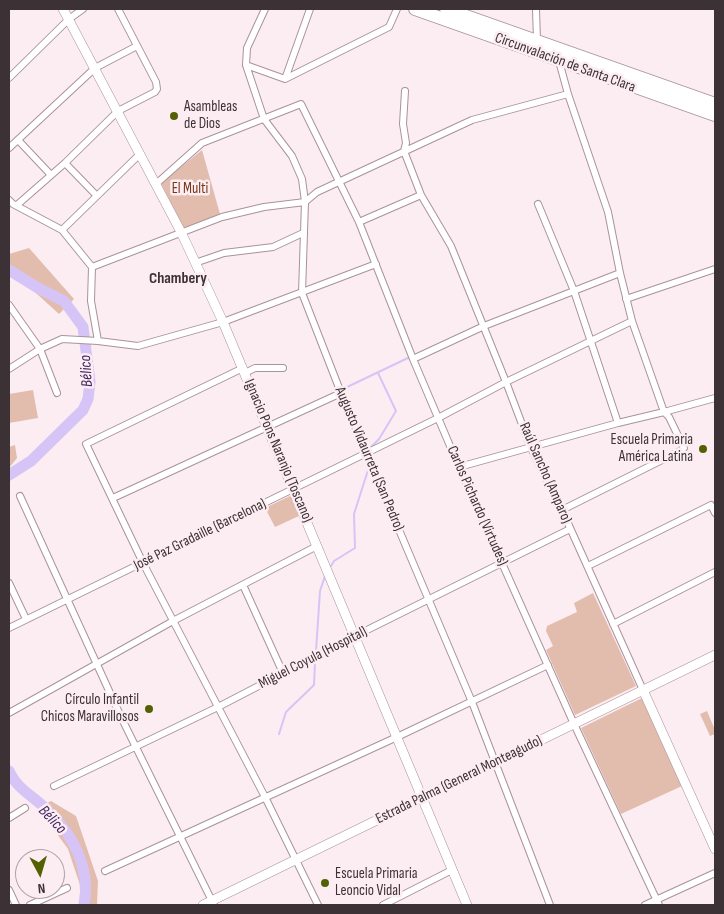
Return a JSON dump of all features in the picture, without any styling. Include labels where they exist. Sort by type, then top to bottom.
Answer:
[{"type":"highway","name":"Circunvalación de Santa Clara","points":[[415,9],[715,104]]},
{"type":"highway","name":"Circunvalación de Santa Clara","points":[[446,9],[537,42],[560,56],[715,115]]},
{"type":"street","name":"Ignacio Pons Naranjo (Toscano)","points":[[63,9],[182,232],[223,322],[467,905]]},
{"type":"street","points":[[9,78],[69,20],[83,9]]},
{"type":"street","points":[[17,205],[65,163],[118,111],[155,92],[157,89],[156,82],[118,9]]},
{"type":"street","name":"Augusto Vidaurreta (San Pedro)","points":[[264,9],[247,48],[246,65],[264,119],[292,156],[302,179],[305,202],[302,292],[341,393],[472,702],[550,905]]},
{"type":"street","points":[[285,78],[310,9]]},
{"type":"street","points":[[246,65],[285,78],[389,27],[397,9]]},
{"type":"street","points":[[536,9],[537,42]]},
{"type":"street","points":[[9,148],[95,68],[137,46]]},
{"type":"street","points":[[560,56],[568,94],[608,212],[620,273],[632,320],[664,412],[669,417],[684,444],[682,450],[562,510]]},
{"type":"street","name":"Raúl Sancho (Amparo)","points":[[405,91],[403,124],[406,143],[404,151],[421,195],[451,246],[531,448],[588,566],[715,849]]},
{"type":"street","points":[[92,266],[222,217],[264,207],[305,202],[317,192],[472,120],[568,94]]},
{"type":"street","name":"Carlos Pichardo (Virtudes)","points":[[264,119],[301,104],[359,222],[413,359],[459,467],[574,724],[658,903]]},
{"type":"street","points":[[156,184],[202,144],[264,119]]},
{"type":"street","points":[[18,140],[51,175]]},
{"type":"street","points":[[62,230],[140,154]]},
{"type":"street","points":[[65,163],[97,196]]},
{"type":"street","points":[[359,222],[421,195]]},
{"type":"street","points":[[9,200],[13,204],[62,230],[92,266],[90,301],[97,341]]},
{"type":"street","points":[[538,204],[574,291],[618,423]]},
{"type":"street","points":[[195,263],[224,253],[273,247],[304,233]]},
{"type":"street","points":[[9,368],[40,349],[62,339],[138,346],[223,322],[376,264]]},
{"type":"street","points":[[626,299],[715,269]]},
{"type":"street","points":[[413,359],[484,326],[620,273]]},
{"type":"street","points":[[9,305],[40,349],[57,393]]},
{"type":"street","name":"José Paz Gradaille (Barcelona)","points":[[9,628],[438,418],[632,320]]},
{"type":"street","points":[[283,368],[244,370],[86,444],[173,621],[265,797],[318,905]]},
{"type":"street","points":[[113,498],[341,393]]},
{"type":"street","points":[[459,467],[715,398]]},
{"type":"street","points":[[20,496],[121,716],[182,837],[210,904]]},
{"type":"street","points":[[588,566],[711,505],[715,514]]},
{"type":"street","name":"Miguel Coyula (Hospital)","points":[[54,786],[218,707],[428,599],[570,529]]},
{"type":"street","points":[[9,713],[173,621],[317,546]]},
{"type":"street","points":[[613,624],[715,572]]},
{"type":"street","points":[[9,583],[26,619]]},
{"type":"street","points":[[243,585],[283,674]]},
{"type":"street","name":"Estrada Palma (General Monteagudo)","points":[[210,904],[295,860],[715,655]]},
{"type":"street","points":[[105,871],[182,837],[548,665]]},
{"type":"street","points":[[9,818],[25,808]]},
{"type":"street","points":[[383,905],[452,870]]},
{"type":"street","points":[[645,905],[658,903],[715,873]]},
{"type":"street","points":[[30,905],[67,888]]},
{"type":"street","points":[[9,890],[16,905]]},
{"type":"green space","name":"El Multi","points":[[202,150],[220,214],[183,228],[161,183]]},
{"type":"green space","points":[[29,248],[74,299],[59,314],[27,285],[9,274],[9,254]]},
{"type":"green space","points":[[33,390],[38,418],[9,423],[9,394]]},
{"type":"green space","points":[[15,445],[17,458],[9,468],[9,447]]},
{"type":"green space","points":[[292,495],[301,515],[275,527],[265,508]]},
{"type":"green space","points":[[593,593],[636,686],[575,715],[546,650],[553,646],[546,631],[547,626],[577,612],[574,603]]},
{"type":"green space","points":[[642,698],[682,786],[621,814],[581,728]]},
{"type":"green space","points":[[707,711],[715,730],[715,734],[710,736],[700,714]]},
{"type":"green space","points":[[51,801],[76,816],[98,881],[97,905],[79,905],[81,888],[68,849],[38,808]]},
{"type":"waterway","name":"Bélico","points":[[9,270],[64,301],[83,327],[90,382],[88,399],[83,410],[31,461],[9,475]]},
{"type":"waterway","points":[[345,388],[410,357]]},
{"type":"waterway","points":[[370,448],[379,439],[396,411],[378,373]]},
{"type":"waterway","points":[[331,566],[334,561],[355,548],[354,514],[369,467]]},
{"type":"waterway","points":[[316,651],[320,591],[325,576]]},
{"type":"waterway","points":[[279,734],[286,712],[314,685],[315,662]]},
{"type":"waterway","name":"Bélico","points":[[9,771],[16,783],[56,819],[72,841],[78,852],[85,878],[84,905]]},
{"type":"place","name":"Asambleas de Dios","points":[[174,116]]},
{"type":"place","name":"Escuela Primaria América Latina","points":[[703,449]]},
{"type":"place","name":"Círculo Infantil Chicos Maravillosos","points":[[149,709]]},
{"type":"place","name":"Escuela Primaria Leoncio Vidal","points":[[325,883]]},
{"type":"district","name":"Chambery","points":[[178,279]]}]
